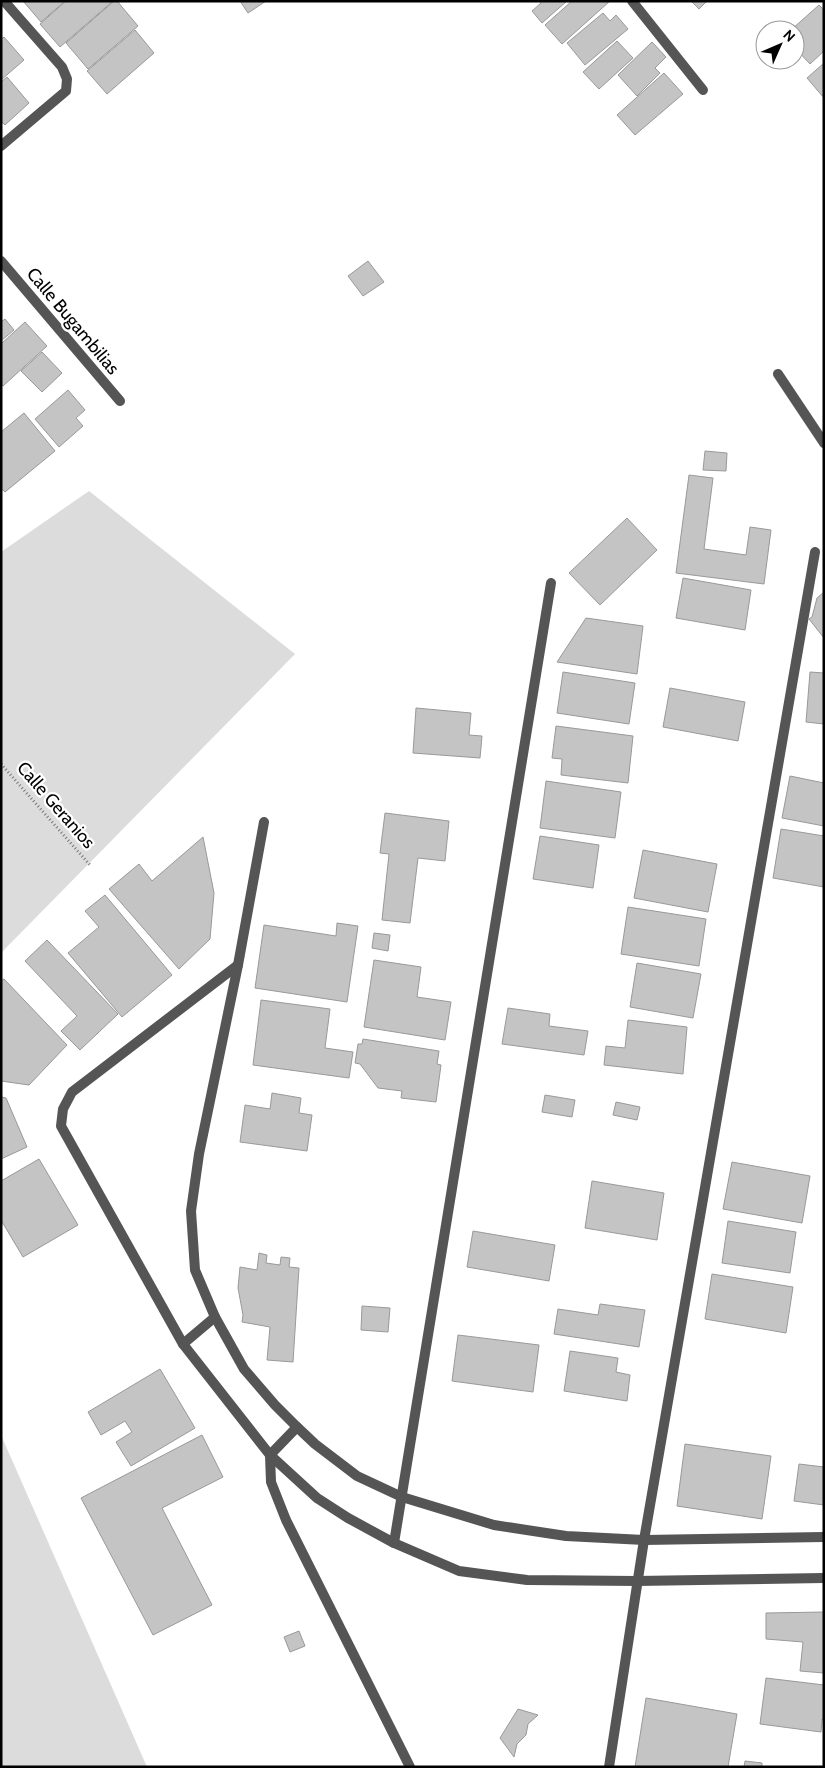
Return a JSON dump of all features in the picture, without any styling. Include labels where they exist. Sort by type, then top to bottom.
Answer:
[{"type":"street","points":[[1,146],[66,91],[66,79],[62,67],[4,1]]},
{"type":"street","points":[[632,1],[703,90]]},
{"type":"street","name":"Calle Bugambilias","points":[[1,261],[120,401]]},
{"type":"street","points":[[778,374],[824,443]]},
{"type":"street","points":[[609,1767],[637,1581],[816,552]]},
{"type":"street","points":[[394,1543],[551,582]]},
{"type":"street","points":[[264,822],[238,965],[199,1154],[191,1211],[196,1270],[215,1318],[244,1369],[297,1427],[357,1476],[402,1497],[494,1525],[566,1536],[644,1540],[824,1537]]},
{"type":"street","points":[[238,965],[72,1092],[63,1109],[61,1126],[183,1344],[270,1455],[317,1498],[348,1518],[394,1543],[459,1571],[527,1580],[637,1581],[824,1578]]},
{"type":"street","points":[[183,1344],[215,1318]]},
{"type":"street","points":[[297,1427],[270,1455],[271,1482],[286,1520],[410,1767]]},
{"type":"path","name":"Calle Geranios","points":[[1,764],[90,865]]},
{"type":"shaded area","points":[[89,491],[295,654],[1,953],[1,552]]},
{"type":"shaded area","points":[[1,1435],[147,1767],[1,1767]]},
{"type":"building","points":[[23,1],[65,1],[41,22]]},
{"type":"building","points":[[66,1],[113,1],[60,47],[40,24]]},
{"type":"building","points":[[114,1],[117,1],[138,26],[88,69],[66,43]]},
{"type":"building","points":[[240,1],[266,1],[248,13]]},
{"type":"building","points":[[540,1],[567,1],[542,23],[532,11],[541,3]]},
{"type":"building","points":[[572,1],[610,1],[562,44],[545,25]]},
{"type":"building","points":[[691,1],[707,1],[699,9]]},
{"type":"building","points":[[819,5],[824,10],[824,51],[810,64],[805,59],[805,20],[802,20]]},
{"type":"building","points":[[603,13],[610,21],[616,15],[628,29],[585,65],[567,43]]},
{"type":"building","points":[[135,30],[154,53],[107,94],[87,71]]},
{"type":"building","points":[[4,37],[24,60],[1,80],[1,39]]},
{"type":"building","points":[[617,41],[633,58],[599,89],[583,72]]},
{"type":"building","points":[[652,42],[666,57],[655,68],[660,73],[637,96],[618,75]]},
{"type":"building","points":[[824,63],[824,98],[807,78]]},
{"type":"building","points":[[664,73],[683,94],[635,135],[617,115]]},
{"type":"building","points":[[7,77],[29,103],[5,125],[1,121],[1,82]]},
{"type":"building","points":[[368,261],[384,282],[363,296],[348,276]]},
{"type":"building","points":[[5,319],[14,330],[1,341],[1,322]]},
{"type":"building","points":[[25,322],[47,346],[3,386],[1,384],[1,344]]},
{"type":"building","points":[[42,352],[62,373],[42,392],[21,371]]},
{"type":"building","points":[[68,390],[85,410],[76,418],[83,426],[59,447],[35,419]]},
{"type":"building","points":[[24,413],[55,451],[5,492],[1,488],[1,432]]},
{"type":"building","points":[[705,451],[727,453],[726,471],[703,470]]},
{"type":"building","points":[[689,475],[713,478],[704,549],[746,555],[750,527],[771,530],[764,584],[676,573]]},
{"type":"building","points":[[627,518],[657,550],[600,605],[569,573]]},
{"type":"building","points":[[683,578],[751,590],[745,630],[676,618]]},
{"type":"building","points":[[824,592],[824,638],[809,619],[812,617],[817,598]]},
{"type":"building","points":[[586,618],[643,626],[637,674],[557,662]]},
{"type":"building","points":[[563,672],[635,683],[629,724],[557,713]]},
{"type":"building","points":[[810,672],[824,673],[824,724],[806,722]]},
{"type":"building","points":[[670,688],[745,702],[738,741],[663,727]]},
{"type":"building","points":[[416,708],[471,713],[469,735],[482,736],[480,758],[413,753]]},
{"type":"building","points":[[556,726],[633,736],[628,783],[561,775],[562,759],[552,758]]},
{"type":"building","points":[[790,776],[824,783],[824,826],[782,818]]},
{"type":"building","points":[[546,781],[621,792],[615,838],[540,828]]},
{"type":"building","points":[[385,813],[449,821],[445,861],[418,858],[410,923],[382,920],[389,854],[380,853]]},
{"type":"building","points":[[781,829],[824,836],[824,887],[773,878]]},
{"type":"building","points":[[540,836],[599,845],[593,888],[533,879]]},
{"type":"building","points":[[203,837],[214,893],[210,939],[179,969],[109,889],[139,864],[152,881]]},
{"type":"building","points":[[643,850],[717,864],[708,912],[634,898]]},
{"type":"building","points":[[105,895],[172,975],[122,1017],[68,953],[99,927],[85,911]]},
{"type":"building","points":[[628,907],[706,919],[699,966],[621,954]]},
{"type":"building","points":[[337,923],[358,926],[347,1002],[255,988],[264,925],[336,936]]},
{"type":"building","points":[[374,933],[390,935],[388,951],[372,948]]},
{"type":"building","points":[[47,940],[118,1014],[80,1050],[61,1031],[77,1016],[25,961]]},
{"type":"building","points":[[374,960],[421,967],[417,997],[451,1002],[445,1040],[364,1027]]},
{"type":"building","points":[[637,963],[701,974],[693,1018],[630,1007]]},
{"type":"building","points":[[4,979],[67,1045],[29,1085],[1,1081],[1,981]]},
{"type":"building","points":[[261,1000],[330,1009],[325,1048],[353,1052],[349,1078],[253,1065]]},
{"type":"building","points":[[508,1008],[550,1014],[549,1026],[588,1031],[584,1055],[502,1044]]},
{"type":"building","points":[[628,1020],[687,1027],[683,1074],[604,1065],[606,1046],[625,1048]]},
{"type":"building","points":[[363,1039],[439,1051],[437,1064],[441,1065],[436,1102],[401,1098],[402,1091],[378,1088],[360,1064],[355,1063],[358,1044],[362,1044]]},
{"type":"building","points":[[272,1093],[301,1098],[299,1113],[312,1115],[307,1151],[240,1142],[245,1105],[270,1109]]},
{"type":"building","points":[[545,1095],[575,1100],[572,1117],[542,1112]]},
{"type":"building","points":[[1,1097],[6,1098],[27,1147],[1,1159]]},
{"type":"building","points":[[616,1102],[640,1107],[637,1120],[613,1115]]},
{"type":"building","points":[[39,1159],[78,1225],[23,1257],[1,1220],[1,1181]]},
{"type":"building","points":[[732,1162],[810,1176],[802,1223],[723,1209]]},
{"type":"building","points":[[592,1181],[664,1193],[657,1240],[585,1228]]},
{"type":"building","points":[[728,1221],[796,1232],[790,1273],[722,1263]]},
{"type":"building","points":[[473,1231],[555,1245],[549,1281],[467,1267]]},
{"type":"building","points":[[259,1253],[267,1255],[266,1263],[280,1265],[281,1257],[290,1258],[289,1267],[299,1268],[293,1362],[267,1360],[270,1327],[242,1322],[243,1315],[238,1288],[240,1267],[257,1270]]},
{"type":"building","points":[[712,1274],[793,1287],[786,1333],[705,1319]]},
{"type":"building","points":[[600,1304],[645,1310],[639,1347],[554,1334],[558,1309],[598,1315]]},
{"type":"building","points":[[362,1306],[390,1308],[388,1332],[361,1330]]},
{"type":"building","points":[[458,1335],[539,1345],[533,1392],[452,1381]]},
{"type":"building","points":[[570,1351],[618,1358],[616,1372],[630,1375],[627,1401],[564,1391]]},
{"type":"building","points":[[160,1369],[195,1428],[131,1466],[116,1442],[132,1432],[125,1421],[101,1435],[88,1412]]},
{"type":"building","points":[[202,1435],[223,1477],[162,1508],[212,1605],[153,1635],[81,1498]]},
{"type":"building","points":[[685,1444],[771,1456],[762,1519],[677,1506]]},
{"type":"building","points":[[799,1464],[824,1467],[824,1505],[794,1501]]},
{"type":"building","points":[[824,1612],[824,1673],[800,1671],[803,1642],[766,1639],[766,1613]]},
{"type":"building","points":[[299,1631],[305,1646],[290,1652],[284,1637]]},
{"type":"building","points":[[766,1678],[824,1685],[824,1720],[822,1719],[821,1732],[760,1724]]},
{"type":"building","points":[[646,1698],[737,1714],[728,1767],[635,1767]]},
{"type":"building","points":[[518,1709],[538,1715],[528,1724],[526,1735],[517,1744],[514,1757],[500,1738]]},
{"type":"building","points":[[745,1761],[762,1763],[762,1767],[744,1767]]}]
